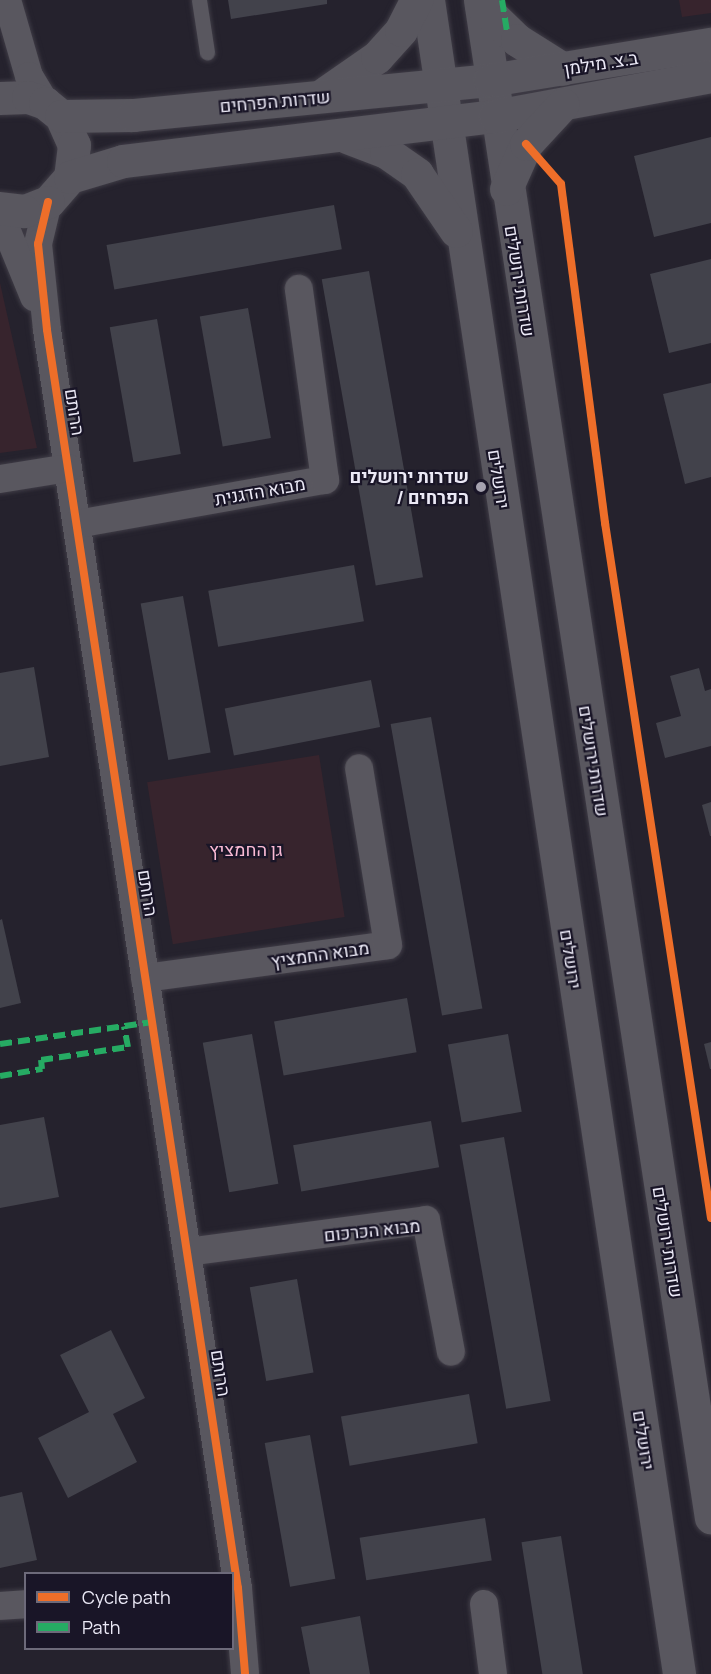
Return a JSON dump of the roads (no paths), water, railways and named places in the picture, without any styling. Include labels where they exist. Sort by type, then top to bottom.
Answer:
[{"type":"main road","points":[[318,97],[377,57],[401,30],[416,0]]},
{"type":"main road","points":[[428,0],[464,244]]},
{"type":"main road","points":[[480,2],[517,40],[563,69]]},
{"type":"main road","name":"שדרות ירושלים","points":[[480,2],[506,189],[711,1518]]},
{"type":"main road","name":"ב.צ. מילמן","points":[[490,80],[711,44]]},
{"type":"main road","name":"ב.צ. מילמן","points":[[495,116],[711,76]]},
{"type":"main road","name":"שדרות הפרחים","points":[[0,98],[28,97],[53,109],[101,117],[490,80]]},
{"type":"main road","points":[[506,189],[530,138],[563,104]]},
{"type":"main road","points":[[53,109],[74,145],[70,177]]},
{"type":"main road","points":[[0,208],[24,211],[48,202],[70,177],[123,161],[495,116]]},
{"type":"main road","points":[[339,135],[386,152],[417,174],[464,244]]},
{"type":"main road","name":"ירושלים","points":[[464,244],[679,1674]]},
{"type":"street","points":[[7,0],[29,76],[53,109]]},
{"type":"street","name":"הרותם","points":[[48,202],[38,244],[47,330],[187,1252],[233,1572]]},
{"type":"street","name":"הרותם","points":[[0,214],[47,330]]},
{"type":"street","name":"מבוא הדגנית","points":[[76,524],[325,480],[299,289]]},
{"type":"street","points":[[0,479],[68,468]]},
{"type":"street","name":"מבוא החמציץ","points":[[145,978],[388,945],[359,768]]},
{"type":"street","name":"מבוא הכרכום","points":[[187,1252],[426,1220],[451,1352]]},
{"type":"street","name":"הרותם","points":[[235,1588],[245,1674]]},
{"type":"street","points":[[0,1606],[24,1604]]},
{"type":"street","points":[[484,1604],[494,1674]]},
{"type":"lane","points":[[199,0],[207,52]]},
{"type":"place","name":"שדרות ירושלים / הפרחים","points":[[481,487]]},
{"type":"park label","name":"גן החמציץ","points":[[246,849]]}]
